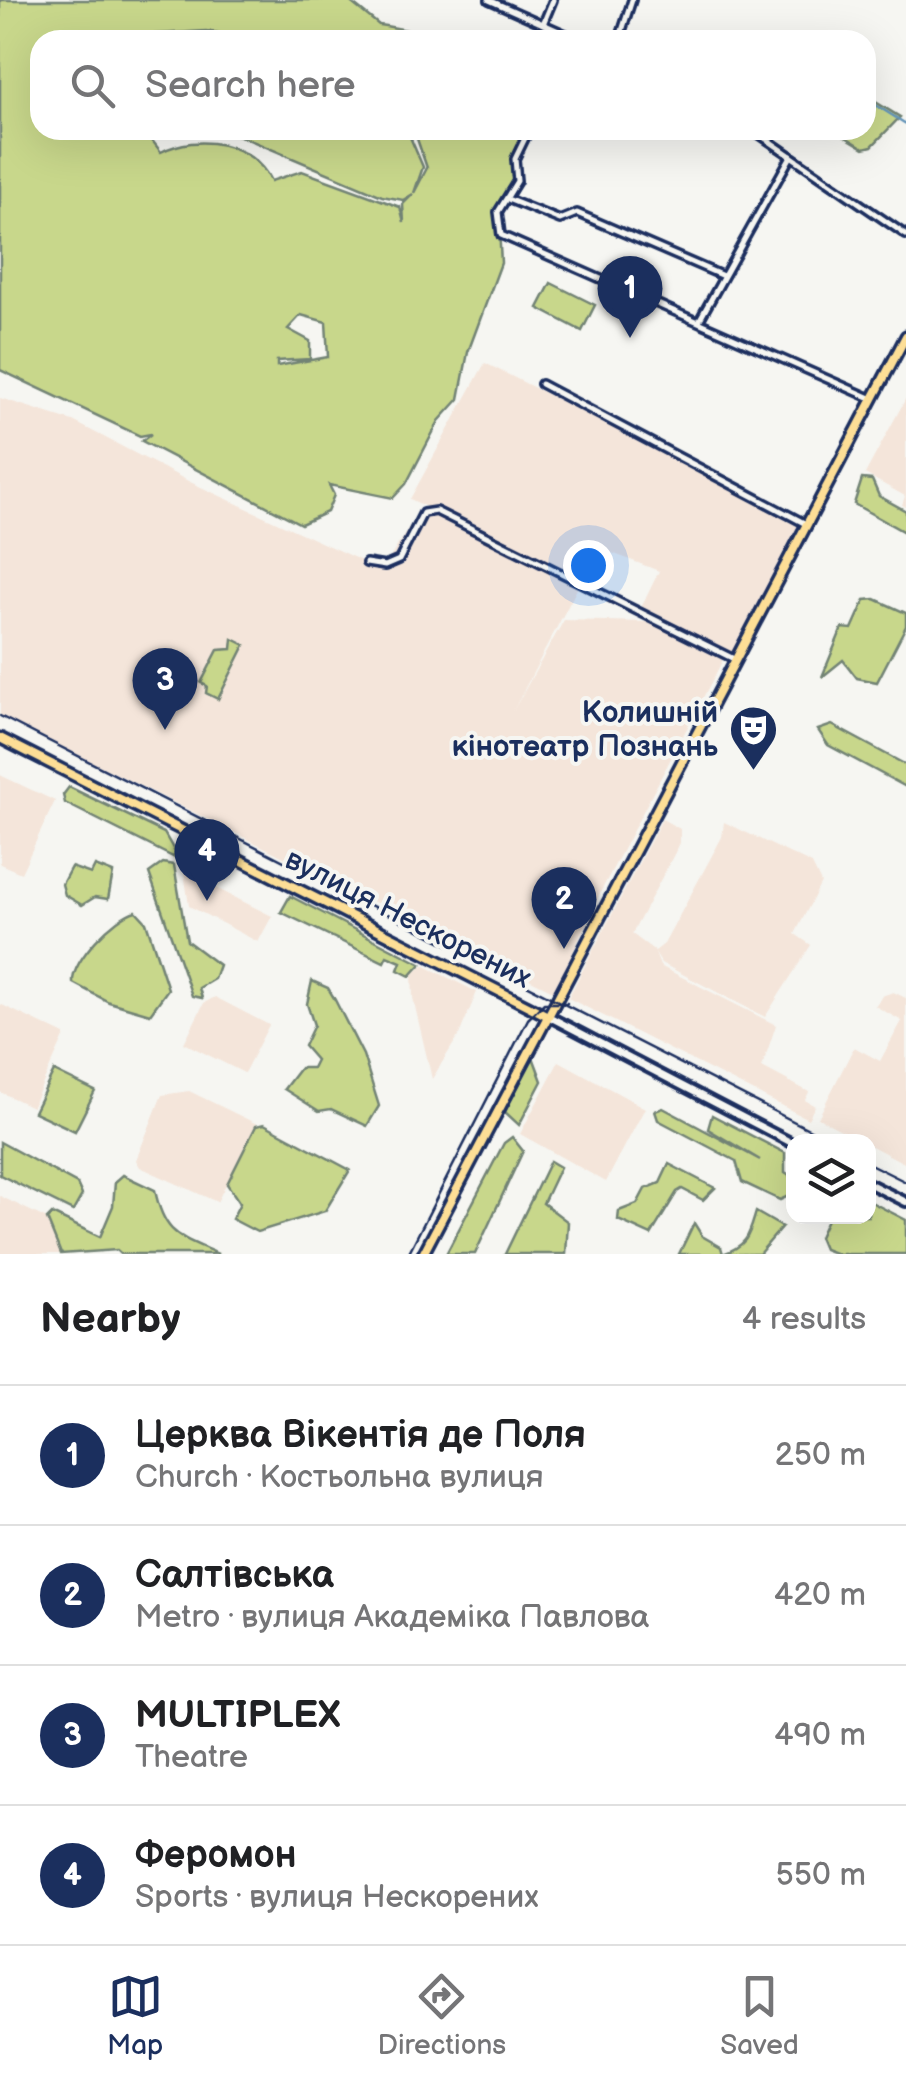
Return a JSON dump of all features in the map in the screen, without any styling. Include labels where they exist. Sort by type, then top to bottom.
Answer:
[{"type":"main road","points":[[424,1254],[906,336]]},
{"type":"main road","name":"вулиця Нескорених","points":[[0,738],[786,1140]]},
{"type":"main road","points":[[876,1187],[906,1202]]},
{"type":"street","points":[[489,0],[558,30]]},
{"type":"street","points":[[544,24],[553,0]]},
{"type":"street","points":[[622,30],[632,0]]},
{"type":"street","points":[[525,140],[515,159],[517,181],[498,212],[500,235],[873,399]]},
{"type":"street","points":[[768,140],[906,234]]},
{"type":"street","points":[[699,321],[792,156]]},
{"type":"street","points":[[509,199],[560,220],[577,213],[723,276]]},
{"type":"street","points":[[541,384],[806,524]]},
{"type":"street","points":[[366,563],[385,566],[399,560],[424,514],[436,512],[736,660]]},
{"type":"shaded area","points":[[485,363],[802,522],[733,655],[640,610],[659,571],[599,548],[585,584],[410,499]]},
{"type":"shaded area","points":[[0,398],[73,421],[190,482],[366,563],[385,566],[420,509],[579,585],[513,711],[564,620],[647,622],[725,656],[599,895],[555,992],[0,716]]},
{"type":"shaded area","points":[[906,398],[906,507],[902,505],[905,496],[865,474]]},
{"type":"shaded area","points":[[0,775],[55,801],[21,873],[0,864]]},
{"type":"shaded area","points":[[662,819],[680,829],[680,843],[632,934],[655,951],[664,944],[722,837],[724,822],[812,864],[821,883],[795,934],[811,945],[765,1017],[661,963],[655,953],[660,966],[776,1025],[762,1067],[809,1092],[805,1100],[815,1106],[808,1119],[568,998]]},
{"type":"shaded area","points":[[184,872],[272,916],[258,942],[189,906]]},
{"type":"shaded area","points":[[423,965],[477,992],[459,1035],[432,1079],[413,998],[412,975]]},
{"type":"shaded area","points":[[893,992],[906,998],[906,1164],[876,1148],[876,1134],[849,1134],[818,1118],[854,1047],[880,1061],[902,1021],[875,1006],[882,996]]},
{"type":"shaded area","points":[[215,997],[269,1025],[244,1073],[184,1043],[204,1003]]},
{"type":"shaded area","points":[[0,1004],[65,1035],[32,1107],[0,1092]]},
{"type":"shaded area","points":[[559,1061],[645,1108],[606,1182],[520,1134]]},
{"type":"shaded area","points":[[189,1091],[257,1124],[217,1202],[140,1167],[136,1160],[162,1095]]},
{"type":"shaded area","points":[[0,1196],[47,1219],[61,1254],[0,1254]]},
{"type":"green space","points":[[0,0],[348,0],[379,25],[406,30],[30,30],[30,140],[152,140],[161,152],[191,143],[223,145],[251,157],[271,181],[302,171],[400,207],[404,223],[403,204],[413,194],[403,200],[382,196],[250,140],[411,140],[423,167],[414,193],[427,168],[417,140],[524,140],[515,159],[517,181],[498,212],[501,263],[468,352],[459,399],[439,421],[406,484],[393,498],[329,485],[334,495],[327,512],[301,524],[142,441],[151,434],[140,436],[0,370]],"holes":[[[301,315],[326,322],[328,357],[277,366],[277,361],[310,359],[310,341],[288,329]]]},
{"type":"green space","points":[[876,102],[900,117],[872,146],[864,148],[851,140],[876,140]]},
{"type":"green space","points":[[551,283],[595,305],[582,331],[538,308]]},
{"type":"green space","points":[[862,479],[872,480],[879,496],[906,511],[906,533],[854,504]]},
{"type":"green space","points":[[875,599],[906,613],[906,626],[877,682],[857,678],[843,660],[822,677],[842,628],[852,629],[865,600]]},
{"type":"green space","points":[[233,639],[245,645],[218,699],[206,693],[207,686],[201,683],[218,650],[232,649]]},
{"type":"green space","points":[[832,725],[906,765],[906,787],[828,745],[818,730]]},
{"type":"green space","points":[[69,787],[164,833],[176,854],[173,857],[65,803],[63,795]]},
{"type":"green space","points":[[163,863],[174,865],[187,941],[219,965],[214,979],[199,988],[202,998],[192,996],[149,873]]},
{"type":"green space","points":[[95,866],[113,873],[108,899],[95,897],[82,905],[65,895],[62,884],[71,867],[91,874]]},
{"type":"green space","points":[[290,896],[421,964],[410,976],[398,970],[401,962],[387,956],[384,962],[281,912]]},
{"type":"green space","points":[[136,911],[146,922],[168,989],[150,1014],[109,1002],[73,983],[79,963],[96,941],[117,921]]},
{"type":"green space","points":[[312,981],[328,988],[363,1055],[379,1106],[367,1126],[331,1109],[319,1111],[284,1089],[300,1068],[312,1068],[316,1060],[304,1046],[314,1025],[307,1004]]},
{"type":"green space","points":[[533,1057],[542,1081],[519,1125],[505,1112]]},
{"type":"green space","points":[[54,1071],[95,1091],[75,1131],[34,1112]]},
{"type":"green space","points":[[663,1108],[760,1160],[708,1129],[712,1115],[785,1153],[786,1197],[780,1200],[742,1182],[736,1161],[658,1120],[655,1111]]},
{"type":"green space","points":[[264,1124],[350,1170],[325,1211],[257,1232],[232,1219],[240,1203],[227,1184],[256,1126]]},
{"type":"green space","points":[[512,1137],[523,1151],[475,1254],[446,1254],[504,1143]]},
{"type":"green space","points":[[0,1142],[77,1184],[82,1195],[73,1211],[0,1175]]},
{"type":"green space","points":[[550,1161],[560,1167],[543,1203],[568,1222],[566,1254],[505,1254]]},
{"type":"green space","points":[[669,1164],[715,1188],[703,1200],[682,1189],[677,1192],[651,1235],[618,1220],[619,1211],[637,1204],[645,1189],[660,1183]]},
{"type":"green space","points":[[123,1175],[155,1190],[163,1216],[175,1232],[218,1254],[121,1254],[117,1250],[61,1254],[47,1219],[52,1214],[100,1237],[113,1206],[115,1182]]},
{"type":"green space","points":[[876,1205],[906,1220],[906,1254],[837,1254],[824,1249],[819,1237],[825,1224],[876,1224]]},
{"type":"green space","points":[[756,1212],[782,1227],[759,1254],[723,1254],[746,1238]]},
{"type":"green space","points":[[694,1223],[702,1236],[721,1247],[723,1254],[679,1254]]},
{"type":"waterway","points":[[876,105],[906,124]]},
{"type":"tram line","points":[[0,716],[818,1134]]},
{"type":"tram line","points":[[408,1254],[528,1019],[544,1003],[567,1003]]},
{"type":"tram line","points":[[876,1167],[906,1182]]},
{"type":"place","name":"Церква Вікентія де Поля","points":[[630,338]]},
{"type":"place","name":"MULTIPLEX","points":[[165,730]]},
{"type":"place","name":"Колишній кінотеатр Познань","points":[[753,772]]},
{"type":"place","name":"Феромон","points":[[207,901]]},
{"type":"place","name":"Салтівська","points":[[564,949]]}]
